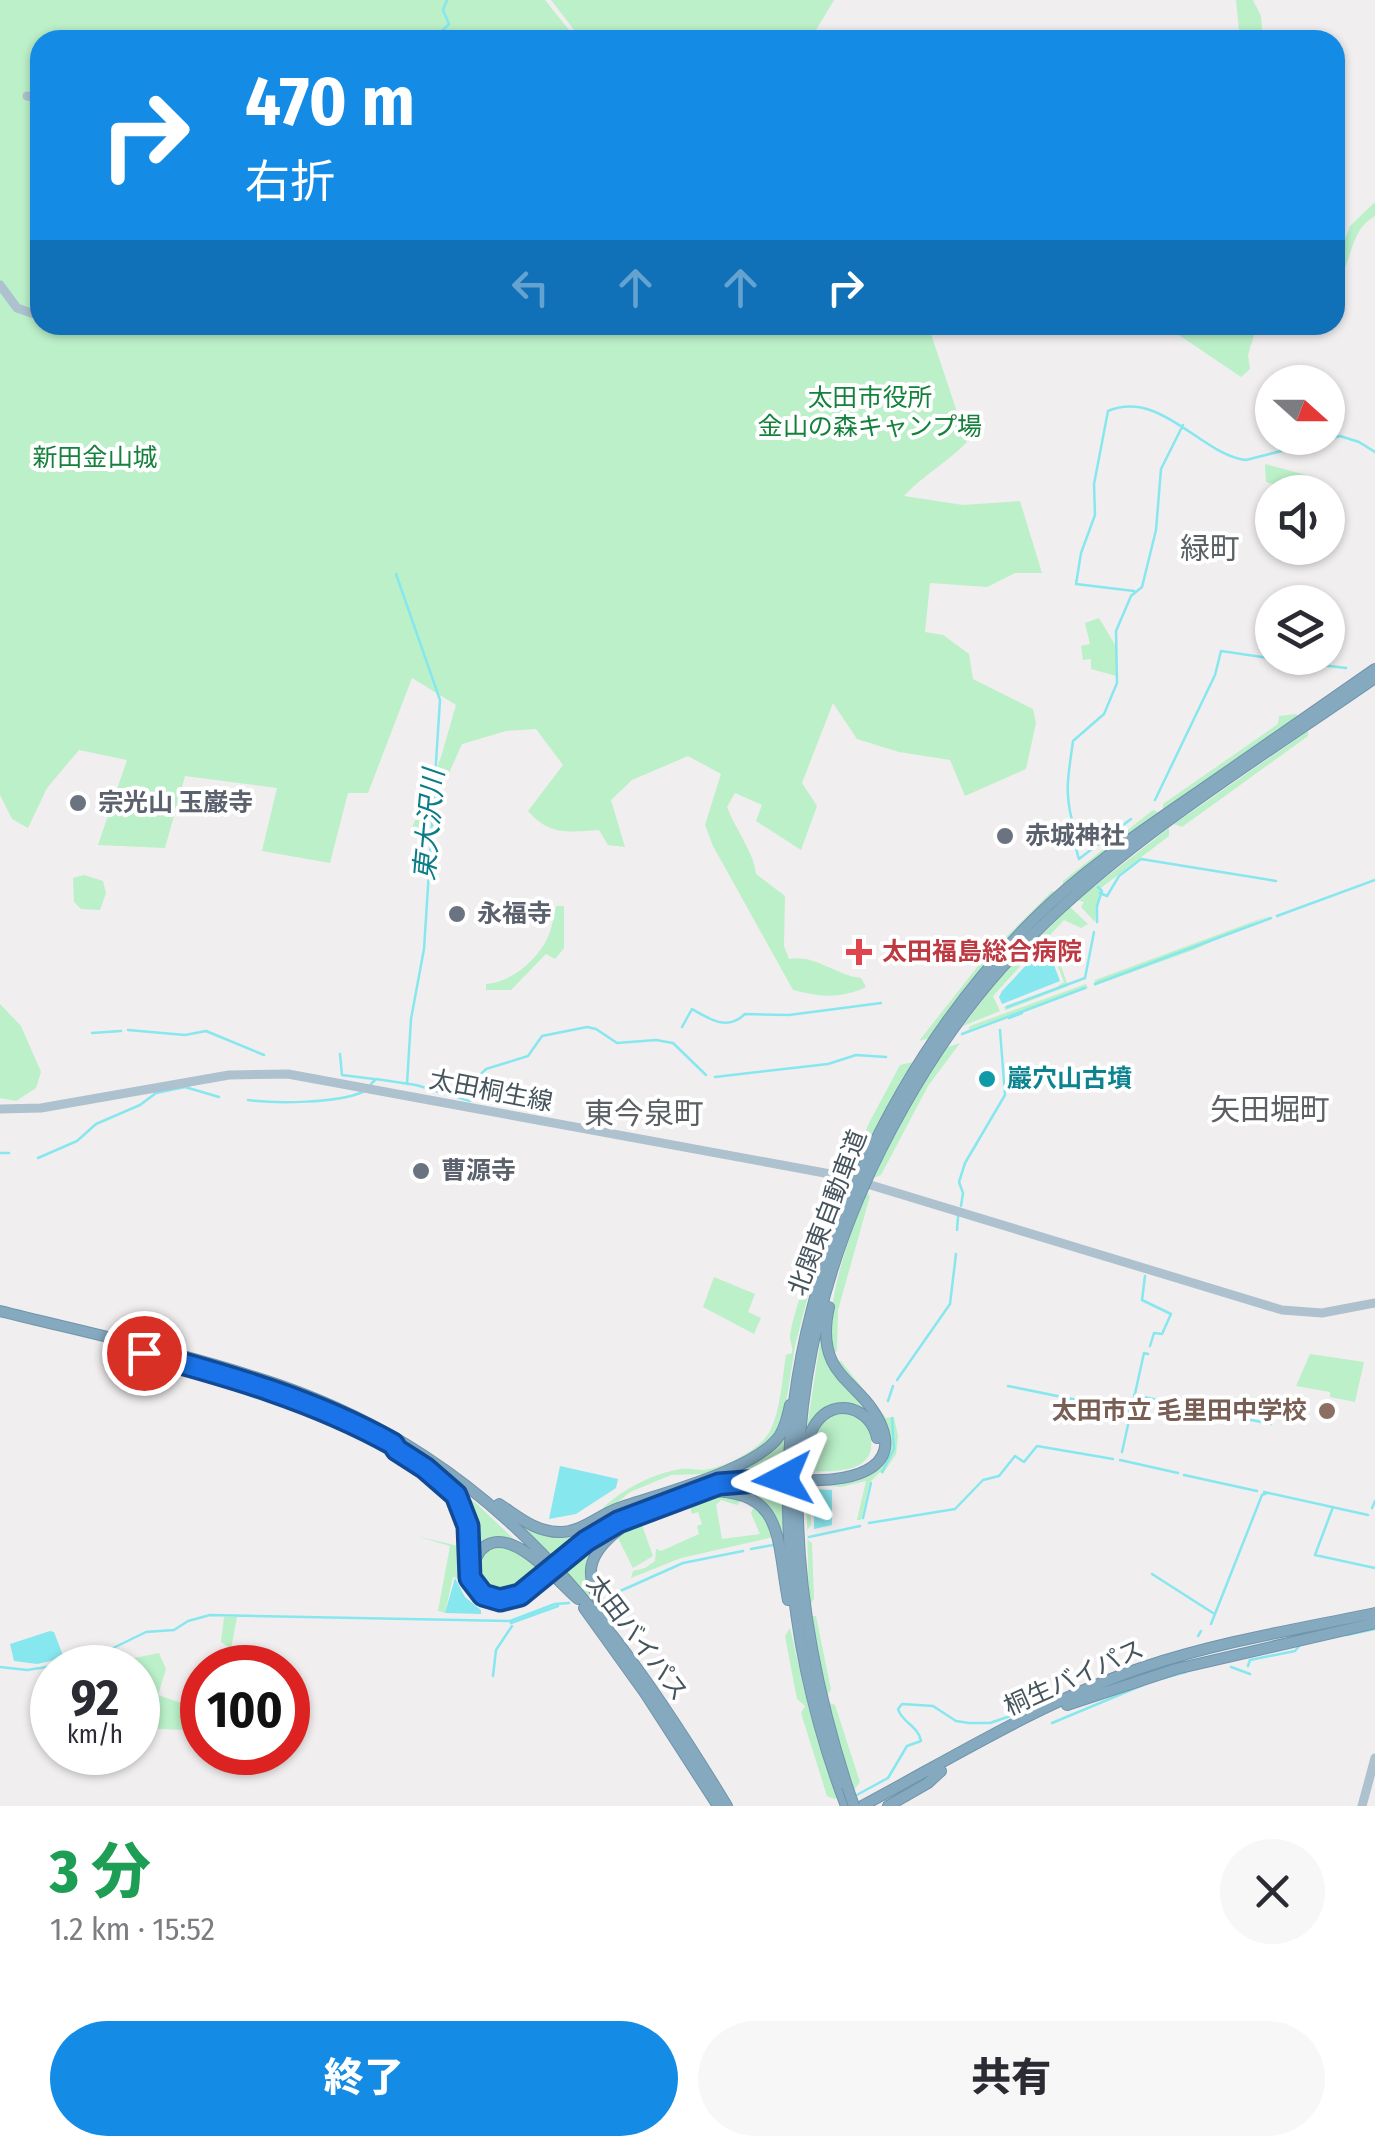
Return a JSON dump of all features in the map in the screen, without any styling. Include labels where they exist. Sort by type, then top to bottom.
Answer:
[{"type":"highway","name":"北関東自動車道","points":[[849,1806],[810,1694],[793,1591],[789,1494],[796,1395],[811,1312],[892,1107],[934,1040],[984,974],[1036,918],[1138,834],[1375,668]]},
{"type":"highway","name":"北関東自動車道","points":[[866,1171],[944,1042],[1018,950],[1088,885],[1158,830],[1375,678]]},
{"type":"highway","name":"北関東自動車道","points":[[843,1787],[812,1661],[799,1563],[799,1456],[807,1380],[829,1280],[856,1194]]},
{"type":"highway","points":[[799,1563],[802,1485],[812,1431],[819,1418],[838,1408],[850,1408],[868,1418],[876,1430],[877,1444],[866,1464],[846,1474],[807,1477],[842,1480],[864,1474],[876,1462],[884,1445],[874,1412],[837,1369],[826,1339],[827,1315],[854,1210]]},
{"type":"highway","points":[[560,1559],[608,1527],[637,1517],[763,1452],[779,1435],[788,1411],[811,1312]]},
{"type":"highway","name":"太田バイパス","points":[[0,1314],[278,1392],[341,1417],[446,1477],[531,1548],[578,1599],[718,1806]]},
{"type":"highway","name":"太田バイパス","points":[[0,1314],[281,1386],[360,1419],[448,1472],[504,1516],[567,1578],[653,1688],[730,1806]]},
{"type":"highway","points":[[393,1444],[445,1484],[459,1500],[468,1526],[470,1578],[478,1591],[494,1600],[520,1595],[633,1504]]},
{"type":"highway","points":[[448,1472],[545,1531],[575,1530],[613,1510],[701,1486],[783,1476]]},
{"type":"highway","points":[[701,1486],[746,1495],[762,1504],[772,1518],[799,1658],[810,1694]]},
{"type":"highway","points":[[637,1517],[599,1546],[590,1578],[596,1598],[636,1655],[653,1688]]},
{"type":"highway","points":[[543,1575],[522,1589],[498,1596],[478,1584],[474,1564],[487,1545],[512,1544],[578,1599]]},
{"type":"highway","points":[[1070,1700],[1375,1616]]},
{"type":"highway","name":"桐生バイパス","points":[[862,1806],[1070,1700],[1151,1670],[1249,1642],[1375,1616]]},
{"type":"highway","points":[[849,1806],[940,1768]]},
{"type":"highway","points":[[888,1806],[928,1783],[940,1768]]},
{"type":"highway","name":"桐生バイパス","points":[[876,1806],[940,1768]]},
{"type":"main road","points":[[0,285],[17,308],[30,313]]},
{"type":"main road","name":"太田桐生線","points":[[0,1109],[42,1108],[230,1075],[288,1074],[842,1176],[1282,1310],[1322,1313],[1375,1303]]},
{"type":"main road","points":[[1362,1806],[1375,1758]]},
{"type":"green space","points":[[0,0],[545,0],[569,30],[30,30],[30,335],[931,335],[967,442],[904,496],[963,505],[1020,501],[1042,573],[1015,573],[987,587],[930,583],[925,632],[943,635],[969,654],[973,679],[1033,709],[1036,723],[1026,769],[965,796],[950,760],[899,752],[857,739],[833,703],[802,783],[817,806],[801,850],[756,821],[762,805],[735,793],[727,807],[756,874],[785,896],[784,946],[789,959],[808,959],[861,978],[866,987],[848,994],[830,996],[793,990],[705,825],[721,774],[688,756],[632,780],[611,800],[625,847],[608,845],[599,830],[552,829],[528,811],[563,765],[536,729],[506,731],[462,744],[423,831],[412,828],[441,757],[456,705],[412,678],[368,793],[348,793],[330,863],[262,851],[277,788],[185,776],[165,848],[98,845],[127,760],[79,750],[47,788],[28,828],[12,819],[0,795]]},
{"type":"green space","points":[[551,0],[834,0],[816,30],[574,30]]},
{"type":"green space","points":[[1236,0],[1253,0],[1262,30],[1239,30]]},
{"type":"green space","points":[[1375,202],[1375,216],[1360,230],[1345,267],[1345,239],[1350,226]]},
{"type":"green space","points":[[1179,335],[1254,335],[1248,355],[1250,369],[1241,377]]},
{"type":"green space","points":[[1265,464],[1306,475],[1266,475]]},
{"type":"green space","points":[[1099,618],[1117,648],[1116,676],[1091,669],[1091,659],[1083,660],[1081,646],[1090,644],[1085,623]]},
{"type":"green space","points":[[1296,714],[1163,809],[1163,804],[1278,724],[1279,716]]},
{"type":"green space","points":[[1308,731],[1308,736],[1182,827],[1174,824]]},
{"type":"green space","points":[[1153,810],[1158,812],[1063,886],[1063,881]]},
{"type":"green space","points":[[1169,828],[1169,836],[1098,887],[1101,891],[1095,922],[1081,907],[1084,902],[1077,900]]},
{"type":"green space","points":[[84,875],[103,881],[106,893],[100,910],[81,909],[74,902],[73,878]]},
{"type":"green space","points":[[1052,891],[1057,892],[930,1038],[919,1041],[982,961]]},
{"type":"green space","points":[[556,906],[564,906],[564,948],[555,959],[546,954],[511,990],[486,990],[486,984],[514,975],[537,954],[549,933]]},
{"type":"green space","points":[[1070,907],[1088,924],[1081,928],[1064,920],[1050,935],[1068,986],[1006,1010],[1004,1007],[1064,982],[1047,937],[993,996],[1000,1011],[963,1026],[1004,972]]},
{"type":"green space","points":[[1271,915],[1193,950],[1094,986],[1095,980]]},
{"type":"green space","points":[[1086,984],[1088,988],[968,1030],[970,1026]]},
{"type":"green space","points":[[0,1004],[21,1026],[41,1072],[36,1088],[16,1101],[0,1098]]},
{"type":"green space","points":[[960,1043],[928,1086],[881,1175],[873,1178],[921,1084],[945,1048]]},
{"type":"green space","points":[[913,1062],[876,1126],[856,1173],[852,1172],[869,1123],[900,1065]]},
{"type":"green space","points":[[846,1186],[848,1190],[809,1292],[786,1404],[773,1436],[758,1451],[732,1464],[703,1474],[671,1475],[630,1492],[611,1508],[600,1511],[648,1479],[670,1471],[722,1465],[741,1457],[765,1438],[777,1413],[786,1355],[792,1353],[792,1327],[804,1285]]},
{"type":"green space","points":[[866,1191],[870,1196],[838,1310],[834,1353],[834,1293]]},
{"type":"green space","points":[[714,1277],[755,1294],[748,1312],[761,1318],[754,1334],[703,1307]]},
{"type":"green space","points":[[823,1323],[826,1348],[870,1413],[851,1403],[832,1405],[817,1416],[806,1434]]},
{"type":"green space","points":[[1310,1354],[1364,1362],[1355,1402],[1330,1397],[1330,1392],[1296,1386]]},
{"type":"green space","points":[[841,1361],[886,1418],[894,1417],[898,1436],[896,1454],[883,1474],[880,1472],[870,1482],[861,1520],[857,1520],[866,1481],[841,1487],[808,1484],[854,1482],[878,1466],[883,1418],[837,1362]]},
{"type":"green space","points":[[841,1410],[864,1417],[870,1434],[868,1457],[850,1469],[807,1471],[811,1444],[820,1422]]},
{"type":"green space","points":[[788,1425],[784,1470],[721,1476],[749,1464]]},
{"type":"green space","points":[[444,1480],[477,1504],[520,1545],[491,1541],[471,1565],[470,1531]]},
{"type":"green space","points":[[784,1483],[786,1556],[776,1521],[764,1503],[731,1488]]},
{"type":"green space","points":[[806,1485],[810,1488],[811,1525],[807,1530]]},
{"type":"green space","points":[[705,1496],[743,1497],[737,1505],[721,1500],[716,1505],[722,1539],[760,1534],[751,1513],[755,1504],[774,1537],[681,1558],[631,1578],[633,1571],[655,1561],[656,1549],[661,1551],[699,1534],[697,1526],[702,1524],[698,1512],[692,1514],[690,1507]]},
{"type":"green space","points":[[505,1513],[544,1533],[605,1518],[557,1554],[566,1563],[603,1536],[590,1559],[588,1581],[610,1624],[549,1554]]},
{"type":"green space","points":[[642,1525],[653,1556],[633,1568],[617,1536]]},
{"type":"green space","points":[[416,1536],[458,1546],[458,1578],[453,1577],[445,1613],[438,1611],[450,1546]]},
{"type":"green space","points":[[807,1539],[812,1543],[814,1599],[809,1606]]},
{"type":"green space","points":[[465,1543],[472,1588],[516,1601],[547,1578],[535,1568],[538,1572],[515,1588],[497,1592],[486,1587],[479,1564],[484,1552],[494,1545],[521,1553],[552,1581],[517,1606],[488,1608],[477,1600],[469,1586]]},
{"type":"green space","points":[[811,1616],[816,1616],[831,1690],[828,1702],[835,1705],[860,1782],[854,1790],[825,1697]]},
{"type":"green space","points":[[224,1617],[237,1617],[232,1645],[221,1642]]},
{"type":"green space","points":[[790,1628],[808,1706],[839,1797],[834,1799],[827,1796],[801,1713],[805,1706],[797,1699],[785,1636]]},
{"type":"green space","points":[[160,1655],[166,1669],[160,1688]]},
{"type":"green space","points":[[160,1696],[180,1703],[180,1730],[160,1729]]},
{"type":"water","points":[[1046,944],[1060,981],[1002,1004],[1002,991]]},
{"type":"water","points":[[560,1466],[618,1479],[616,1488],[576,1514],[549,1519]]},
{"type":"water","points":[[814,1489],[832,1490],[832,1525],[814,1529]]},
{"type":"water","points":[[455,1578],[465,1597],[481,1614],[445,1613]]},
{"type":"water","points":[[50,1631],[59,1645],[30,1645],[30,1663],[14,1661],[10,1644]]},
{"type":"waterway","points":[[443,30],[449,24],[443,10],[447,0]]},
{"type":"waterway","points":[[1134,591],[1076,584],[1081,553],[1095,515],[1094,484],[1108,411],[1146,409],[1229,456],[1246,460],[1340,436],[1375,452]]},
{"type":"waterway","points":[[1131,819],[1079,859],[1068,799],[1070,762],[1073,741],[1104,714],[1117,683],[1116,631],[1131,596],[1142,587],[1156,530],[1161,469],[1183,425]]},
{"type":"waterway","name":"東大沢川","points":[[396,574],[440,700],[424,949],[411,1019],[407,1084]]},
{"type":"waterway","points":[[1155,800],[1215,675],[1221,651],[1255,656]]},
{"type":"waterway","points":[[1100,893],[1107,896],[1119,876],[1141,859],[1276,881]]},
{"type":"waterway","points":[[1277,916],[1375,880]]},
{"type":"waterway","points":[[1097,922],[1102,891],[1098,887]]},
{"type":"waterway","points":[[1095,984],[1271,918]]},
{"type":"waterway","points":[[1007,1007],[1085,978],[1094,932]]},
{"type":"waterway","points":[[962,1034],[1085,988]]},
{"type":"waterway","points":[[682,1027],[692,1009],[725,1023],[745,1014],[789,1015],[881,1003]]},
{"type":"waterway","points":[[1009,1018],[1022,1013]]},
{"type":"waterway","points":[[371,1084],[376,1079],[416,1085],[470,1101],[486,1069],[528,1056],[542,1036],[587,1027],[617,1043],[673,1043],[706,1075]]},
{"type":"waterway","points":[[128,1030],[185,1035],[206,1031],[264,1055]]},
{"type":"waterway","points":[[961,1206],[963,1193],[959,1182],[965,1163],[1005,1095],[1000,1030]]},
{"type":"waterway","points":[[92,1033],[121,1031]]},
{"type":"waterway","points":[[340,1054],[342,1075],[374,1079]]},
{"type":"waterway","points":[[715,1077],[828,1064],[856,1055],[886,1057]]},
{"type":"waterway","points":[[38,1158],[77,1141],[96,1124],[140,1105],[156,1093],[185,1087],[219,1097]]},
{"type":"waterway","points":[[248,1100],[307,1102],[363,1092]]},
{"type":"waterway","points":[[0,1153],[9,1153]]},
{"type":"waterway","points":[[957,1230],[958,1217]]},
{"type":"waterway","points":[[897,1380],[950,1304],[956,1254]]},
{"type":"waterway","points":[[1145,1276],[1142,1300],[1171,1314],[1162,1334],[1154,1333],[1150,1346]]},
{"type":"waterway","points":[[1122,1452],[1144,1353],[1148,1354]]},
{"type":"waterway","points":[[888,1401],[893,1386]]},
{"type":"waterway","points":[[1008,1386],[1131,1411]]},
{"type":"waterway","points":[[1134,1395],[1205,1410]]},
{"type":"waterway","points":[[1208,1411],[1271,1424]]},
{"type":"waterway","points":[[882,1472],[894,1449],[892,1418]]},
{"type":"waterway","points":[[869,1523],[955,1509],[983,1480],[999,1476],[1015,1456],[1024,1462],[1037,1446],[1113,1459]]},
{"type":"waterway","points":[[1120,1460],[1178,1473]]},
{"type":"waterway","points":[[1184,1475],[1257,1491]]},
{"type":"waterway","points":[[863,1518],[871,1483]]},
{"type":"waterway","points":[[1264,1492],[1368,1515]]},
{"type":"waterway","points":[[1211,1624],[1262,1495],[1267,1493]]},
{"type":"waterway","points":[[1372,1508],[1375,1501]]},
{"type":"waterway","points":[[1333,1507],[1315,1555],[1375,1568]]},
{"type":"waterway","points":[[809,1537],[860,1526]]},
{"type":"waterway","points":[[751,1549],[773,1545]]},
{"type":"waterway","points":[[609,1596],[683,1563],[743,1551]]},
{"type":"waterway","points":[[1152,1574],[1213,1613]]},
{"type":"waterway","points":[[0,1667],[27,1670],[60,1665],[105,1652],[146,1632],[174,1630],[210,1615],[510,1621],[555,1604],[569,1603]]},
{"type":"waterway","points":[[511,1623],[558,1606]]},
{"type":"waterway","points":[[493,1676],[496,1650],[512,1626]]},
{"type":"waterway","points":[[1347,1635],[1375,1629]]},
{"type":"waterway","points":[[1198,1636],[1201,1631]]},
{"type":"waterway","points":[[1248,1666],[1250,1660],[1295,1651],[1300,1645]]},
{"type":"waterway","points":[[1231,1667],[1250,1674]]},
{"type":"waterway","points":[[1164,1678],[1186,1672]]},
{"type":"waterway","points":[[1052,1723],[1143,1685]]},
{"type":"waterway","points":[[853,1797],[888,1778],[907,1746],[921,1741],[900,1714],[902,1704],[933,1706],[956,1721],[969,1723],[990,1723],[1025,1711]]},
{"type":"place","name":"宗光山 玉巌寺","points":[[78,803]]},
{"type":"place","name":"赤城神社","points":[[1005,836]]},
{"type":"place","name":"永福寺","points":[[457,914]]},
{"type":"place","name":"太田福島総合病院","points":[[859,952]]},
{"type":"place","name":"巖穴山古墳","points":[[987,1079]]},
{"type":"place","name":"曹源寺","points":[[421,1171]]},
{"type":"place","name":"太田市立 毛里田中学校","points":[[1327,1411]]},
{"type":"district","name":"緑町","points":[[1210,549]]},
{"type":"district","name":"矢田堀町","points":[[1270,1110]]},
{"type":"district","name":"東今泉町","points":[[644,1114]]},
{"type":"route","points":[[144,1353],[278,1392],[357,1424],[393,1444],[445,1484],[459,1500],[468,1526],[470,1578],[478,1591],[494,1600],[520,1595],[598,1532],[618,1522],[719,1484],[783,1479]]},
{"type":"park label","name":"太田市役所 金山の森キャンプ場","points":[[870,412]]},
{"type":"park label","name":"新田金山城","points":[[95,458]]}]
